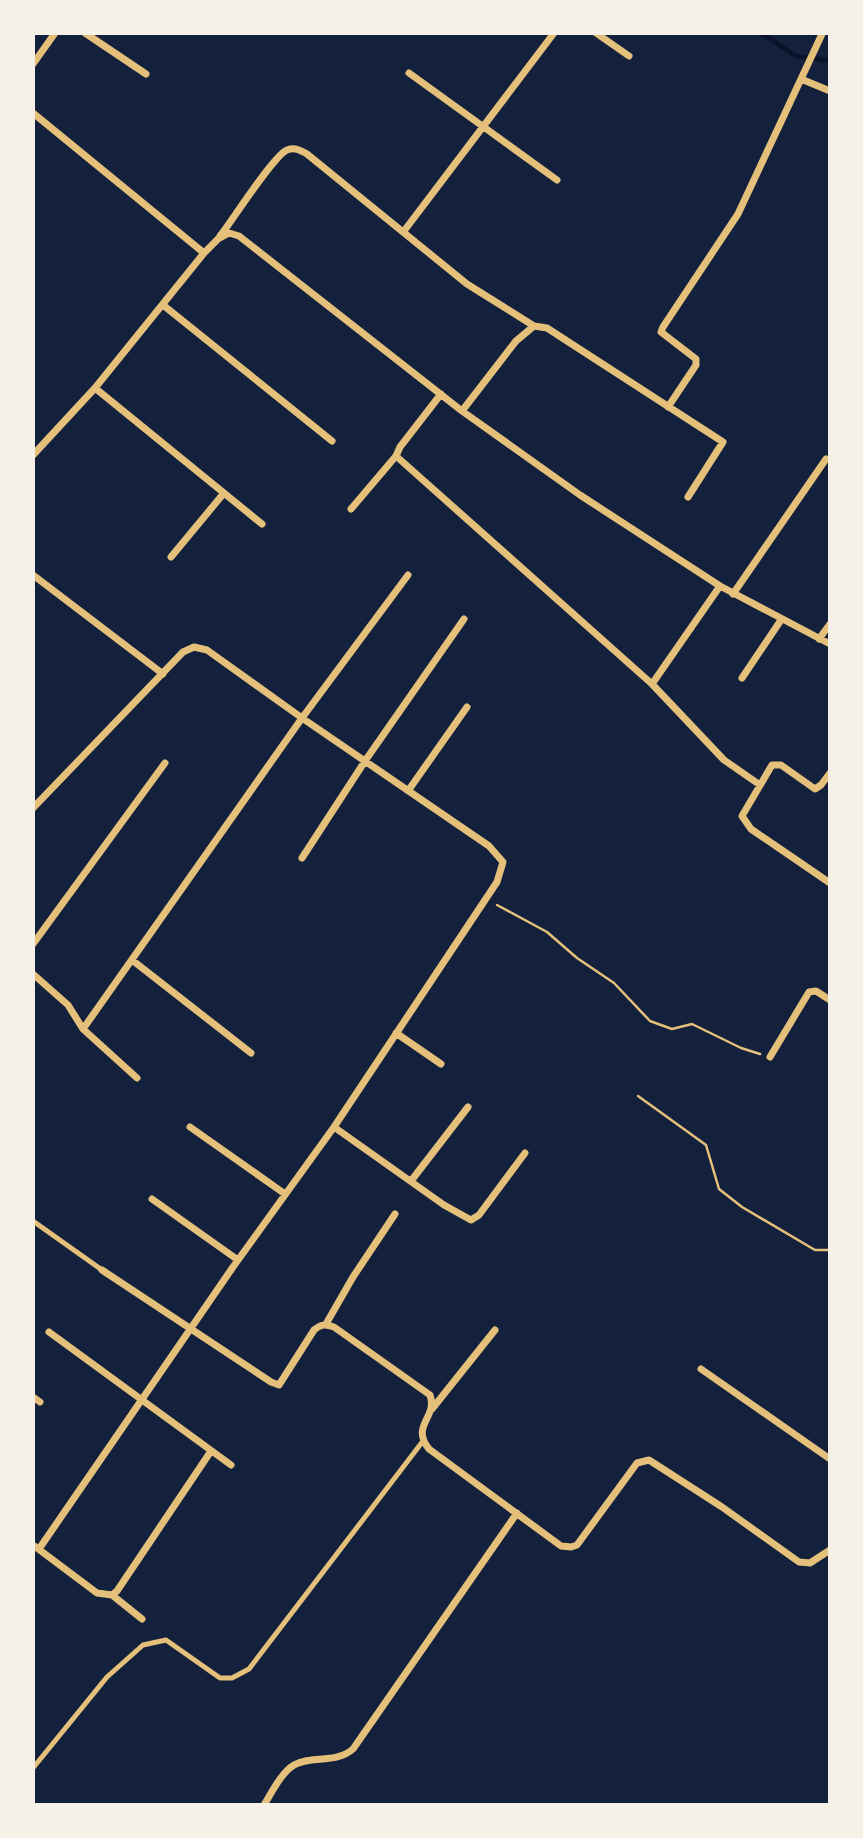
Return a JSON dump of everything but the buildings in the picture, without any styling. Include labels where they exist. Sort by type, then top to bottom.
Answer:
[{"type":"street","points":[[33,64],[55,33]]},
{"type":"street","points":[[85,33],[146,74]]},
{"type":"street","points":[[404,231],[554,33]]},
{"type":"street","points":[[596,33],[629,56]]},
{"type":"street","points":[[668,407],[696,365],[696,359],[661,332],[663,327],[738,214],[823,34]]},
{"type":"street","points":[[409,73],[557,180]]},
{"type":"street","points":[[801,79],[830,91]]},
{"type":"street","points":[[33,113],[204,253]]},
{"type":"street","points":[[33,455],[95,388],[218,239],[284,150],[296,148],[404,231],[467,284],[534,326],[547,328],[723,442],[688,497]]},
{"type":"street","points":[[218,239],[229,233],[239,236],[461,411],[580,495],[733,594],[830,644]]},
{"type":"street","points":[[163,305],[332,441]]},
{"type":"street","points":[[461,411],[516,341],[534,326]]},
{"type":"street","points":[[95,388],[262,524]]},
{"type":"street","points":[[351,509],[396,456],[441,394]]},
{"type":"street","points":[[396,456],[652,684],[724,760],[760,785]]},
{"type":"street","points":[[733,594],[826,459]]},
{"type":"street","points":[[171,557],[224,493]]},
{"type":"street","points":[[33,575],[163,674]]},
{"type":"street","points":[[83,1029],[302,718],[408,575]]},
{"type":"street","points":[[652,684],[720,586]]},
{"type":"street","points":[[302,858],[365,761],[464,619]]},
{"type":"street","points":[[742,678],[781,620]]},
{"type":"street","points":[[819,639],[830,624]]},
{"type":"street","points":[[33,808],[183,652],[194,647],[207,650],[488,846],[503,862],[497,882],[486,900],[334,1127],[36,1547],[97,1593],[112,1595],[142,1619]]},
{"type":"street","points":[[408,790],[467,707]]},
{"type":"street","points":[[33,944],[165,763]]},
{"type":"street","points":[[830,773],[815,789],[780,765],[772,765],[742,816],[751,829],[830,883]]},
{"type":"street","points":[[132,960],[251,1053]]},
{"type":"street","points":[[33,974],[68,1005],[83,1029],[137,1078]]},
{"type":"street","points":[[770,1057],[809,992],[816,991],[830,1000]]},
{"type":"street","points":[[396,1033],[441,1064]]},
{"type":"street","points":[[411,1181],[468,1107]]},
{"type":"street","points":[[190,1127],[285,1194]]},
{"type":"street","points":[[334,1127],[465,1219],[475,1219],[525,1153]]},
{"type":"street","points":[[152,1199],[238,1259]]},
{"type":"street","points":[[326,1324],[353,1277],[395,1214]]},
{"type":"street","points":[[102,1270],[279,1385],[314,1330],[326,1324],[425,1389],[433,1402],[432,1410]]},
{"type":"street","points":[[495,1331],[432,1410],[421,1431],[423,1441],[561,1546],[577,1545],[636,1463],[649,1460],[722,1507],[799,1562],[810,1563],[830,1550]]},
{"type":"street","points":[[49,1332],[231,1465]]},
{"type":"street","points":[[701,1369],[830,1459]]},
{"type":"street","points":[[112,1595],[211,1451]]},
{"type":"street","points":[[264,1805],[286,1773],[296,1764],[338,1757],[353,1749],[517,1513]]},
{"type":"lane","points":[[33,1221],[102,1270]]},
{"type":"lane","points":[[33,1768],[107,1677],[143,1645],[166,1640],[220,1678],[232,1678],[249,1670],[423,1441]]},
{"type":"path","points":[[486,900],[547,932],[576,958],[614,983],[650,1021],[672,1029],[692,1024],[741,1048],[770,1057]]},
{"type":"path","points":[[638,1096],[706,1144],[719,1189],[742,1207],[815,1250],[830,1250]]},
{"type":"waterway","points":[[761,33],[796,56],[830,61]]}]
